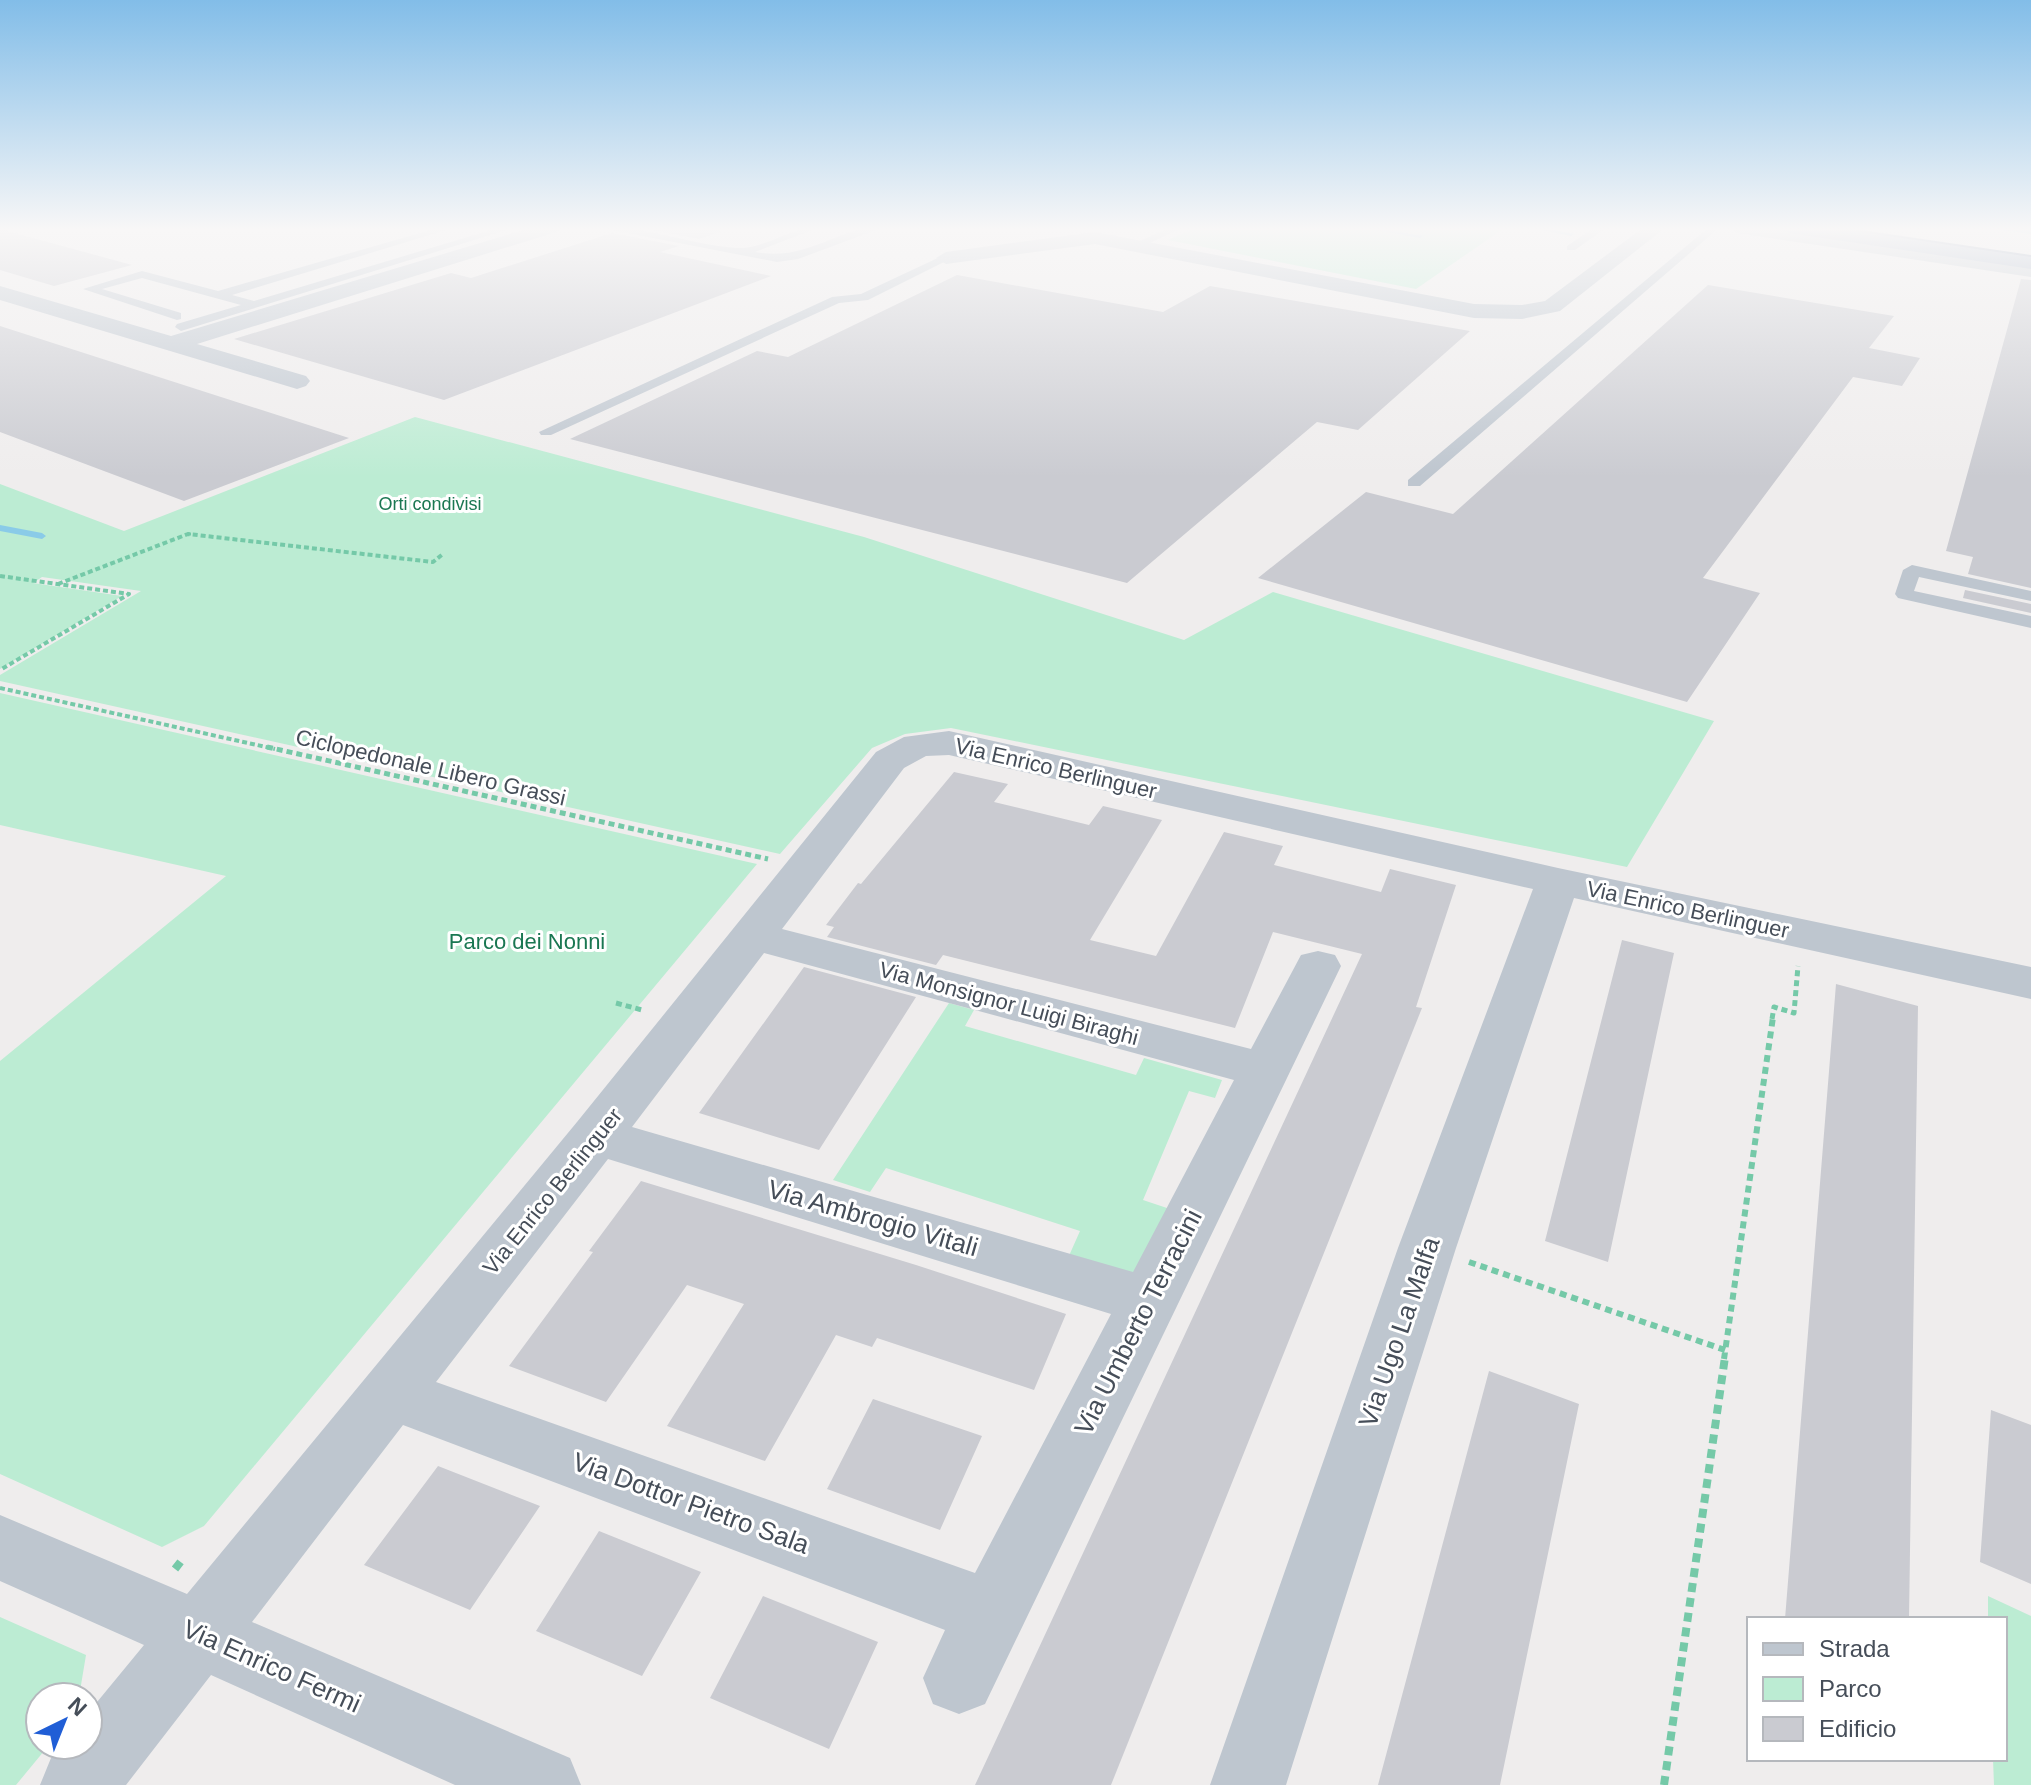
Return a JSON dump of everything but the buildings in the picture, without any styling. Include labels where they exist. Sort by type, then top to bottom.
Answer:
[{"type":"street","points":[[57,310],[126,331],[176,329],[262,310]]},
{"type":"street","points":[[1487,310],[1508,313],[1535,310]]},
{"type":"street","points":[[176,329],[297,381]]},
{"type":"street","name":"Via Enrico Berlinguer","points":[[78,1785],[596,1136],[894,756],[912,747],[943,743],[2031,983]]},
{"type":"street","name":"Via Ugo La Malfa","points":[[1248,1785],[1427,1248],[1558,881]]},
{"type":"street","name":"Via Monsignor Luigi Biraghi","points":[[753,936],[1266,1071]]},
{"type":"street","name":"Via Umberto Terracini","points":[[959,1678],[1318,966]]},
{"type":"street","name":"Via Ambrogio Vitali","points":[[596,1136],[1149,1301]]},
{"type":"street","name":"Via Dottor Pietro Sala","points":[[390,1393],[991,1613]]},
{"type":"street","name":"Via Enrico Fermi","points":[[0,1547],[543,1785]]},
{"type":"lane","points":[[135,310],[176,329],[237,310]]},
{"type":"lane","points":[[176,329],[212,310]]},
{"type":"lane","points":[[546,432],[813,310]]},
{"type":"lane","points":[[1414,483],[1617,310]]},
{"type":"lane","points":[[2031,596],[1912,570],[1904,594],[2031,622]]},
{"type":"path","points":[[58,584],[188,534],[433,562],[443,554]]},
{"type":"path","points":[[0,576],[129,594],[0,670]]},
{"type":"path","name":"Ciclopedonale Libero Grassi","points":[[0,688],[771,859],[763,871]]},
{"type":"path","points":[[1664,1785],[1774,1007],[1794,1013],[1801,933]]},
{"type":"path","points":[[616,1003],[651,1012]]},
{"type":"path","points":[[1427,1248],[1725,1350]]},
{"type":"green space","name":"Orti condivisi","points":[[415,417],[864,537],[1184,640],[1273,592],[1714,721],[1627,867],[951,728],[905,734],[872,748],[780,854],[0,681],[0,675],[141,591],[42,577],[33,583],[122,596],[0,669],[0,484],[124,531]]},
{"type":"green space","name":"Parco dei Nonni","points":[[0,693],[757,864],[204,1526],[162,1547],[0,1474],[0,1061],[226,876],[0,825]]},
{"type":"green space","points":[[949,1003],[974,1010],[965,1026],[1136,1075],[1144,1058],[1222,1080],[1215,1098],[1189,1091],[1143,1200],[1170,1209],[1141,1281],[1068,1258],[1080,1231],[886,1168],[870,1192],[833,1180]]},
{"type":"green space","points":[[1988,1596],[2031,1616],[2031,1785],[1994,1785],[1993,1761],[2007,1761],[2007,1617],[1988,1617]]},
{"type":"green space","points":[[0,1617],[86,1655],[82,1681],[24,1681],[24,1761],[36,1761],[16,1785],[0,1785]]},
{"type":"waterway","points":[[0,528],[42,536]]}]
